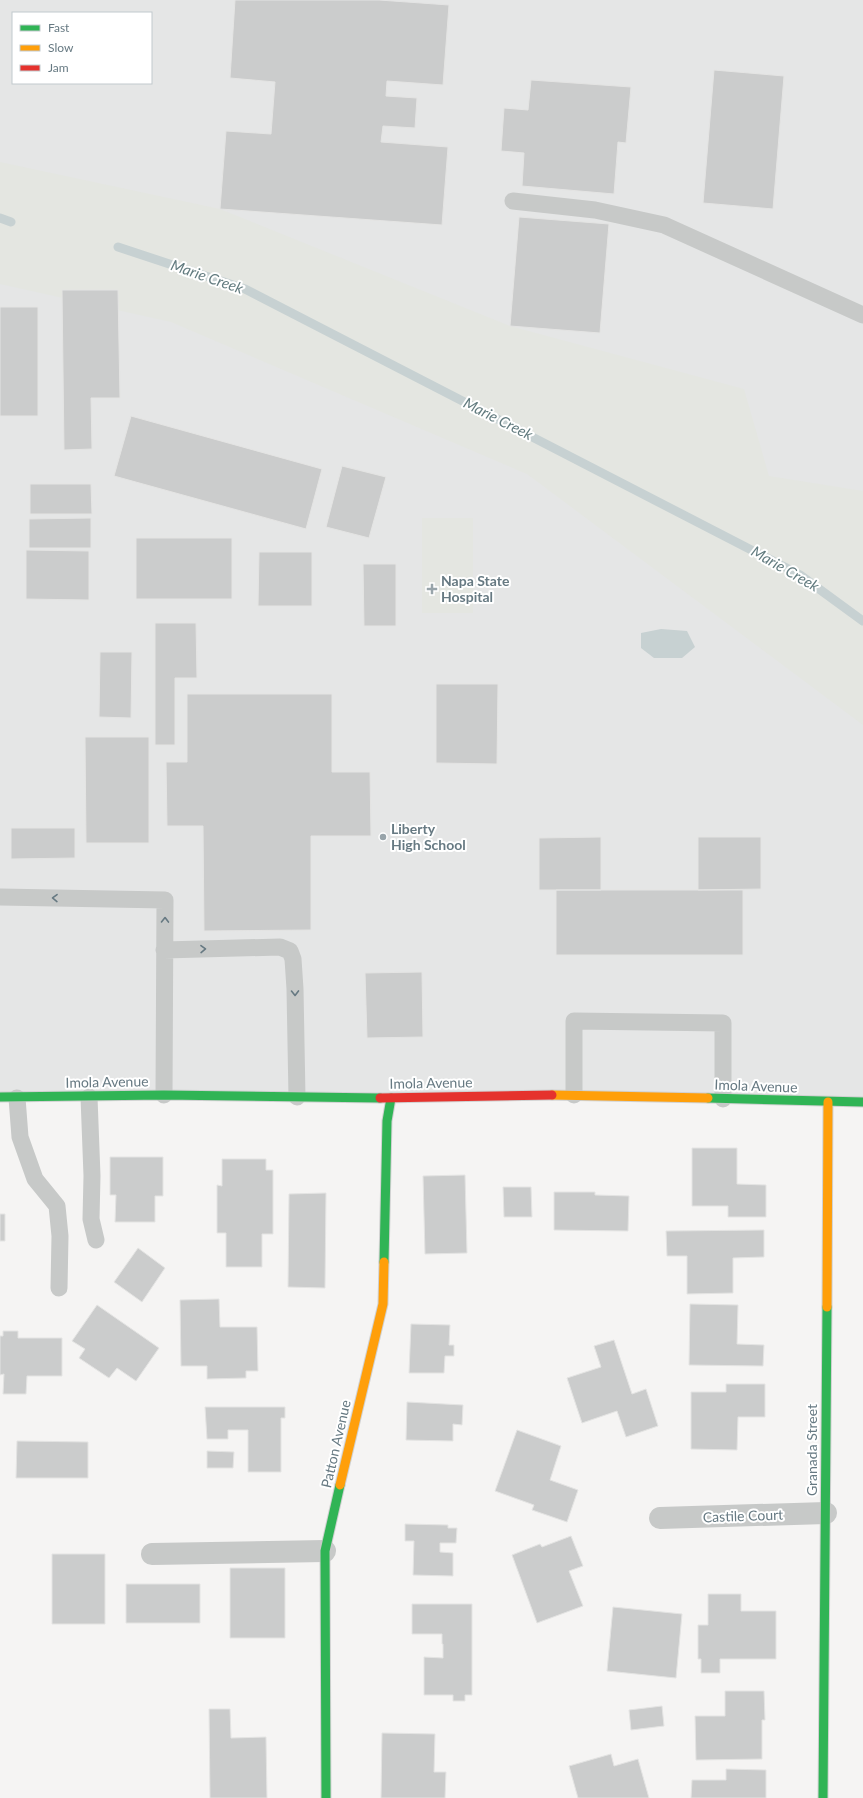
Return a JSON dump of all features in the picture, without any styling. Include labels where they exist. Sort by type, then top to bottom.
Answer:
[{"type":"street","name":"Imola Avenue","points":[[0,1097],[17,1098],[164,1095],[391,1098],[574,1095],[863,1102]]},
{"type":"street","name":"Patton Avenue","points":[[326,1798],[325,1551],[383,1304],[387,1121],[391,1098]]},
{"type":"street","name":"Granada Street","points":[[823,1798],[828,1102]]},
{"type":"street","name":"Castile Court","points":[[660,1518],[826,1514]]},
{"type":"street","points":[[152,1554],[325,1551]]},
{"type":"lane","points":[[513,201],[595,210],[664,225],[863,314]]},
{"type":"lane","points":[[0,897],[165,900],[164,1095]]},
{"type":"lane","points":[[164,950],[280,947],[290,951],[294,959],[296,1097]]},
{"type":"lane","points":[[574,1095],[574,1021],[724,1023],[724,1099]]},
{"type":"lane","points":[[89,1097],[92,1176],[91,1219],[96,1240]]},
{"type":"lane","points":[[17,1098],[20,1137],[36,1179],[57,1206],[60,1236],[59,1288]]},
{"type":"shaded area","name":"Napa State Hospital","points":[[0,0],[863,0],[863,1102],[0,1097]]},
{"type":"shaded area","points":[[0,162],[220,209],[510,326],[744,389],[769,476],[863,491],[863,725],[527,474],[171,322],[0,284]]},
{"type":"shaded area","points":[[422,518],[473,518],[473,613],[422,613]]},
{"type":"shaded area","points":[[661,629],[687,631],[695,647],[682,658],[654,658],[641,648],[641,633]]},
{"type":"building","points":[[235,0],[379,0],[449,5],[443,85],[387,81],[386,96],[417,98],[415,128],[383,126],[381,142],[448,147],[442,225],[220,209],[226,131],[271,134],[275,82],[230,78]]},
{"type":"building","points":[[714,70],[784,76],[773,209],[703,203]]},
{"type":"building","points":[[531,80],[631,87],[626,143],[618,142],[614,194],[522,186],[524,153],[501,151],[504,108],[528,110]]},
{"type":"building","points":[[519,217],[609,224],[600,333],[510,326]]},
{"type":"building","points":[[62,290],[118,290],[120,398],[91,398],[92,449],[64,450]]},
{"type":"building","points":[[0,307],[38,307],[38,416],[0,416]]},
{"type":"building","points":[[131,416],[322,469],[306,529],[114,476]]},
{"type":"building","points":[[342,466],[386,477],[369,538],[326,527]]},
{"type":"building","points":[[30,484],[91,484],[92,514],[30,514]]},
{"type":"building","points":[[91,518],[91,548],[29,548],[29,519]]},
{"type":"building","points":[[136,538],[232,538],[232,599],[136,599]]},
{"type":"building","points":[[26,550],[89,551],[89,600],[26,599]]},
{"type":"building","points":[[259,552],[312,552],[312,606],[258,606]]},
{"type":"building","points":[[363,564],[396,564],[396,626],[364,626]]},
{"type":"building","points":[[155,623],[196,623],[197,678],[175,678],[175,745],[155,745]]},
{"type":"building","points":[[100,652],[132,652],[131,718],[99,717]]},
{"type":"building","points":[[436,684],[498,684],[497,764],[436,763]]},
{"type":"building","points":[[187,694],[332,694],[332,772],[370,772],[371,836],[311,836],[311,930],[204,931],[203,826],[167,826],[166,762],[187,762]]},
{"type":"building","points":[[85,737],[149,737],[149,843],[86,843]]},
{"type":"building","points":[[11,828],[75,828],[75,858],[11,859]]},
{"type":"building","points":[[601,837],[601,890],[539,890],[539,838]]},
{"type":"building","points":[[698,837],[761,837],[761,889],[698,890]]},
{"type":"building","points":[[556,890],[743,890],[743,955],[556,955]]},
{"type":"building","points":[[422,972],[423,1037],[367,1038],[365,973]]},
{"type":"building","points":[[692,1148],[737,1148],[737,1184],[766,1185],[766,1217],[728,1217],[728,1206],[692,1206]]},
{"type":"building","points":[[110,1157],[163,1157],[163,1196],[155,1196],[155,1222],[115,1222],[116,1195],[110,1195]]},
{"type":"building","points":[[222,1159],[266,1159],[266,1170],[273,1170],[273,1234],[262,1234],[262,1267],[226,1267],[226,1233],[217,1233],[217,1185],[222,1186]]},
{"type":"building","points":[[465,1175],[467,1253],[425,1254],[423,1176]]},
{"type":"building","points":[[503,1187],[531,1187],[532,1217],[504,1217]]},
{"type":"building","points":[[554,1192],[595,1192],[595,1195],[629,1196],[628,1231],[554,1230]]},
{"type":"building","points":[[326,1193],[325,1288],[288,1287],[289,1194]]},
{"type":"building","points":[[0,1214],[5,1214],[5,1241],[0,1241]]},
{"type":"building","points":[[764,1230],[764,1257],[733,1258],[733,1293],[687,1294],[687,1256],[667,1256],[666,1231]]},
{"type":"building","points":[[138,1248],[165,1268],[142,1302],[114,1282]]},
{"type":"building","points":[[219,1299],[220,1327],[257,1327],[258,1371],[246,1371],[246,1378],[207,1379],[207,1366],[181,1366],[180,1300]]},
{"type":"building","points":[[690,1304],[738,1305],[737,1344],[764,1345],[763,1366],[689,1365]]},
{"type":"building","points":[[97,1305],[159,1348],[136,1381],[117,1368],[109,1378],[79,1358],[85,1349],[72,1341]]},
{"type":"building","points":[[411,1324],[450,1325],[449,1345],[454,1345],[454,1356],[445,1356],[444,1373],[409,1373]]},
{"type":"building","points":[[3,1331],[18,1331],[18,1338],[62,1338],[62,1376],[27,1376],[26,1394],[3,1394],[4,1374],[0,1375],[0,1336],[3,1336]]},
{"type":"building","points":[[614,1340],[632,1394],[646,1389],[658,1426],[626,1437],[617,1411],[582,1423],[567,1378],[601,1367],[594,1346]]},
{"type":"building","points":[[726,1384],[765,1384],[765,1417],[738,1417],[737,1450],[691,1449],[691,1392],[726,1392]]},
{"type":"building","points":[[407,1402],[463,1405],[462,1425],[453,1424],[453,1441],[406,1440]]},
{"type":"building","points":[[205,1407],[285,1407],[285,1418],[281,1418],[281,1472],[248,1472],[248,1430],[228,1430],[228,1439],[207,1439]]},
{"type":"building","points":[[517,1430],[561,1446],[550,1480],[578,1490],[567,1522],[532,1510],[534,1505],[495,1491]]},
{"type":"building","points":[[17,1441],[88,1442],[88,1478],[16,1478]]},
{"type":"building","points":[[207,1451],[234,1452],[233,1468],[207,1468]]},
{"type":"building","points":[[405,1524],[448,1525],[448,1528],[457,1528],[456,1543],[440,1543],[440,1552],[453,1553],[453,1576],[413,1575],[414,1541],[405,1541]]},
{"type":"building","points":[[571,1536],[583,1566],[569,1571],[583,1606],[537,1623],[512,1555],[540,1544],[542,1547]]},
{"type":"building","points":[[52,1554],[105,1554],[105,1624],[52,1624]]},
{"type":"building","points":[[230,1568],[285,1568],[285,1638],[230,1638]]},
{"type":"building","points":[[126,1584],[200,1584],[200,1623],[126,1623]]},
{"type":"building","points":[[708,1594],[741,1594],[741,1611],[776,1611],[776,1659],[720,1659],[720,1673],[701,1673],[701,1659],[698,1659],[698,1625],[708,1625]]},
{"type":"building","points":[[412,1604],[472,1604],[472,1695],[465,1695],[465,1701],[453,1701],[453,1695],[424,1695],[424,1657],[443,1658],[442,1634],[412,1634]]},
{"type":"building","points":[[613,1607],[682,1614],[676,1678],[607,1671]]},
{"type":"building","points":[[725,1691],[764,1691],[765,1720],[762,1720],[762,1759],[696,1760],[695,1716],[725,1716]]},
{"type":"building","points":[[662,1706],[664,1726],[631,1730],[629,1710]]},
{"type":"building","points":[[209,1709],[230,1709],[231,1738],[266,1737],[267,1798],[210,1798]]},
{"type":"building","points":[[382,1733],[435,1734],[434,1772],[446,1772],[445,1798],[381,1798]]},
{"type":"building","points":[[611,1754],[614,1766],[638,1759],[649,1798],[578,1798],[569,1766]]},
{"type":"building","points":[[726,1769],[766,1770],[766,1798],[691,1798],[692,1780],[726,1780]]},
{"type":"waterway","name":"Marie Creek","points":[[0,218],[11,222]]},
{"type":"waterway","name":"Marie Creek","points":[[118,247],[245,289],[800,575],[863,621]]},
{"type":"traffic: fast","points":[[0,1097],[164,1095],[380,1098]]},
{"type":"traffic: fast","points":[[384,1262],[387,1121],[391,1098]]},
{"type":"traffic: fast","points":[[708,1098],[863,1102]]},
{"type":"traffic: fast","points":[[823,1798],[827,1307]]},
{"type":"traffic: fast","points":[[326,1798],[325,1551],[340,1485]]},
{"type":"traffic: slow","points":[[552,1095],[708,1098]]},
{"type":"traffic: slow","points":[[827,1307],[828,1102]]},
{"type":"traffic: slow","points":[[340,1485],[383,1304],[384,1262]]},
{"type":"traffic: jam","points":[[380,1098],[552,1095]]},
{"type":"place","name":"Napa State Hospital","points":[[432,589]]},
{"type":"place","name":"Liberty High School","points":[[383,837]]}]
